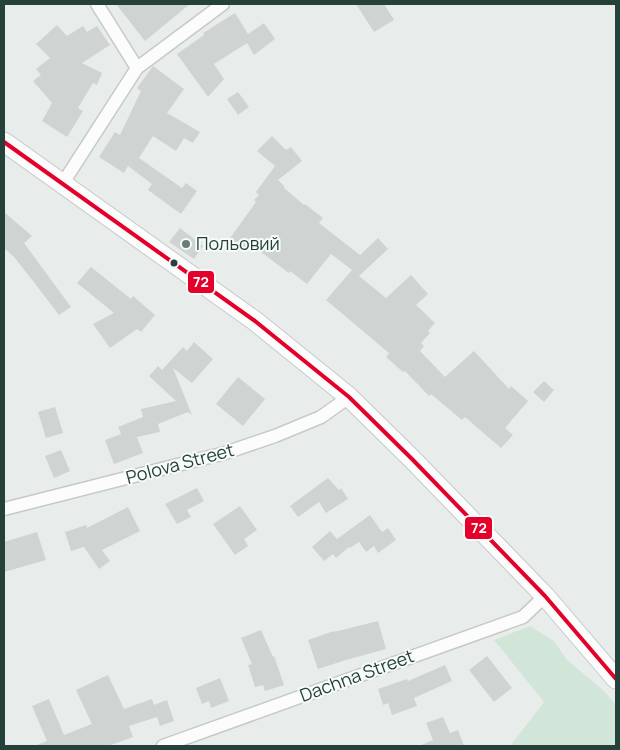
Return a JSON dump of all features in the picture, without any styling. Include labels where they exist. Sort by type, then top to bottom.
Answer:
[{"type":"street","points":[[97,4],[137,68]]},
{"type":"street","points":[[62,183],[137,68],[223,4]]},
{"type":"street","points":[[4,142],[255,321],[349,397],[545,596],[616,679]]},
{"type":"street","name":"Polova Street","points":[[4,509],[226,453],[321,417],[349,397]]},
{"type":"street","name":"Dachna Street","points":[[163,746],[523,616],[545,596]]},
{"type":"green space","points":[[530,626],[554,641],[567,660],[604,691],[616,705],[616,746],[510,746],[544,702],[494,640]]},
{"type":"building","points":[[116,4],[190,4],[145,41]]},
{"type":"building","points":[[356,4],[384,4],[394,20],[374,32]]},
{"type":"building","points":[[235,13],[248,34],[264,23],[275,39],[254,55],[247,43],[214,64],[224,79],[208,97],[177,54],[204,35],[203,33]]},
{"type":"building","points":[[57,25],[67,36],[83,26],[87,32],[97,26],[110,45],[82,63],[102,73],[97,85],[93,83],[78,108],[83,111],[67,137],[42,121],[52,103],[33,81],[41,75],[36,69],[50,58],[36,44]]},
{"type":"building","points":[[153,66],[184,89],[167,113],[200,132],[193,143],[184,138],[176,151],[153,136],[139,158],[182,188],[186,183],[197,191],[181,214],[148,190],[152,184],[128,166],[124,173],[99,157],[115,132],[120,135],[141,91],[137,88]]},
{"type":"building","points":[[238,92],[249,107],[238,115],[227,99]]},
{"type":"building","points":[[272,136],[286,150],[291,147],[302,161],[278,180],[284,188],[304,205],[323,218],[319,223],[360,255],[378,238],[388,249],[359,276],[386,298],[411,275],[428,294],[416,305],[435,323],[428,331],[430,333],[421,343],[424,346],[420,351],[445,377],[474,351],[509,389],[511,386],[528,401],[505,428],[513,435],[501,448],[465,417],[462,420],[431,394],[429,396],[405,371],[403,372],[386,357],[389,353],[326,300],[352,270],[331,254],[307,284],[254,247],[248,244],[242,251],[228,241],[259,195],[256,192],[275,166],[257,151]]},
{"type":"building","points":[[4,212],[32,236],[24,243],[71,307],[59,315],[14,257],[4,248]]},
{"type":"building","name":"Польовий","points":[[180,228],[203,246],[194,259],[169,242]]},
{"type":"building","points":[[91,267],[131,299],[133,296],[155,315],[141,332],[137,329],[110,348],[93,324],[114,313],[77,283]]},
{"type":"building","points":[[194,342],[213,359],[192,383],[173,368],[192,415],[188,412],[158,424],[160,432],[137,437],[143,453],[114,464],[105,440],[121,434],[118,427],[143,417],[141,409],[176,401],[149,376],[158,366],[162,370],[183,347],[187,351]]},
{"type":"building","points":[[238,377],[265,399],[243,426],[216,404]]},
{"type":"building","points":[[544,381],[554,390],[544,402],[533,392]]},
{"type":"building","points":[[55,407],[63,433],[46,438],[38,412]]},
{"type":"building","points":[[61,450],[70,471],[54,478],[45,456]]},
{"type":"building","points":[[328,478],[339,490],[341,488],[348,499],[326,513],[319,502],[298,517],[290,506]]},
{"type":"building","points":[[197,488],[204,501],[187,510],[191,517],[177,524],[165,504]]},
{"type":"building","points":[[240,506],[257,530],[244,539],[248,546],[235,555],[213,524]]},
{"type":"building","points":[[128,507],[140,531],[102,550],[110,561],[99,569],[84,547],[71,551],[65,532],[86,525],[87,528]]},
{"type":"building","points":[[370,515],[382,532],[388,528],[396,540],[378,553],[374,546],[366,552],[359,542],[349,547],[336,558],[333,554],[324,561],[312,547],[330,531],[337,539]]},
{"type":"building","points":[[37,532],[46,560],[4,572],[4,542]]},
{"type":"building","points":[[378,621],[386,649],[318,669],[308,640],[334,631]]},
{"type":"building","points":[[261,630],[274,656],[284,685],[265,691],[263,685],[255,687],[248,665],[252,664],[241,638]]},
{"type":"building","points":[[487,656],[512,688],[494,702],[469,670]]},
{"type":"building","points":[[445,665],[452,681],[414,698],[417,706],[392,715],[388,703],[383,705],[378,689],[407,679],[408,681]]},
{"type":"building","points":[[108,675],[124,709],[152,699],[154,705],[167,700],[174,721],[160,726],[157,717],[129,726],[133,737],[108,746],[37,746],[47,741],[32,706],[49,699],[64,735],[92,724],[76,690]]},
{"type":"building","points":[[220,678],[229,701],[211,708],[209,701],[202,704],[196,688]]},
{"type":"building","points":[[443,717],[450,733],[458,730],[464,746],[419,746],[433,740],[426,723]]},
{"type":"transit line","name":"72","points":[[4,142],[255,321],[349,397],[545,596],[616,679]]},
{"type":"place","name":"Польовий","points":[[186,244]]}]
